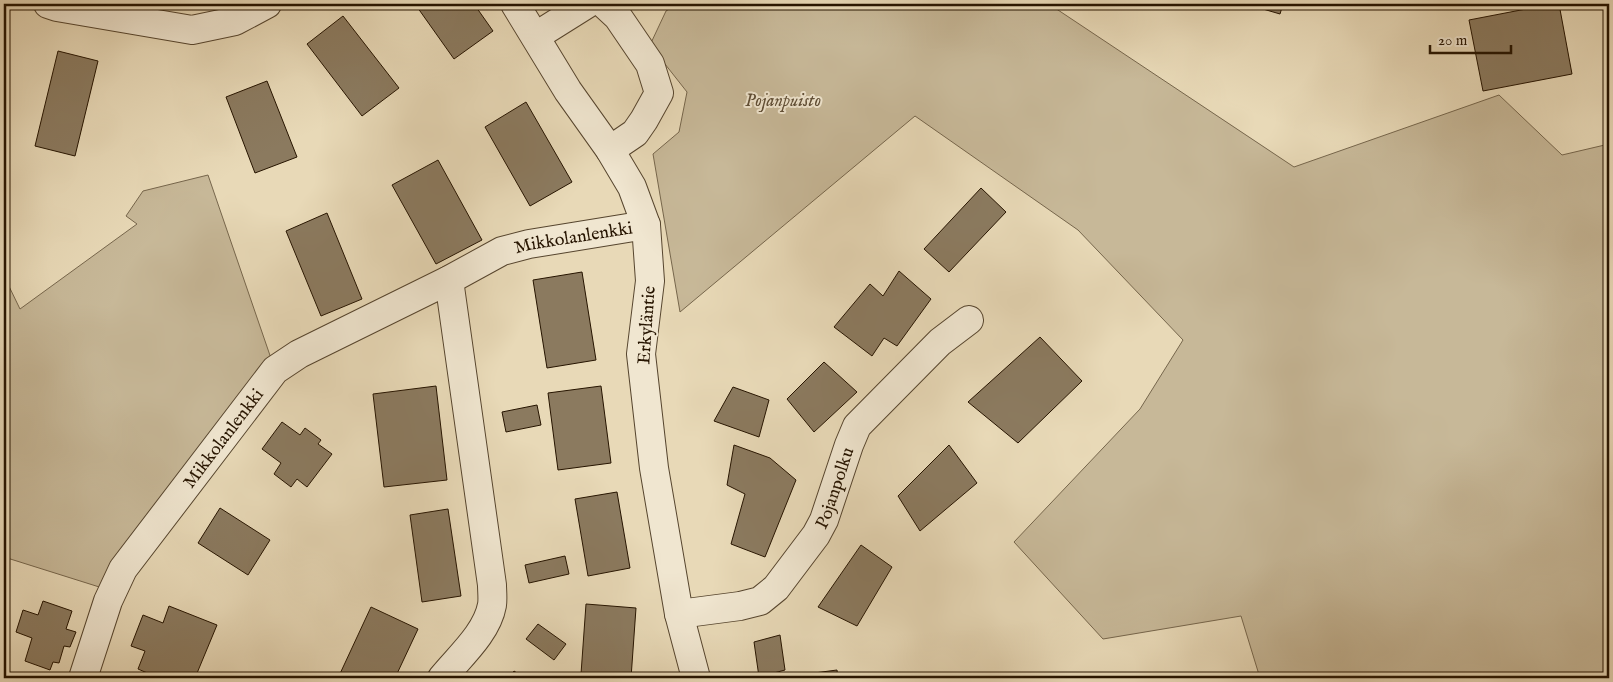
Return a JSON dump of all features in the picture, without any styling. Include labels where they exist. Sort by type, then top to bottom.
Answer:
[{"type":"street","points":[[48,4],[192,30],[235,21],[267,4]]},
{"type":"street","name":"Erkyläntie","points":[[515,4],[568,91],[610,150],[632,187],[646,225],[650,281],[641,354],[654,468],[679,614],[696,678]]},
{"type":"street","points":[[536,36],[586,4]]},
{"type":"street","points":[[604,4],[618,17],[650,64],[659,93],[635,132],[610,150]]},
{"type":"street","name":"Mikkolanlenkki","points":[[83,678],[108,601],[123,569],[275,370],[299,354],[449,280],[502,251],[529,244],[646,225]]},
{"type":"street","points":[[442,678],[475,639],[485,623],[492,605],[492,585],[449,280]]},
{"type":"street","name":"Pojanpolku","points":[[679,614],[740,606],[760,601],[776,588],[816,534],[824,520],[857,426],[940,342],[968,320]]},
{"type":"green space","name":"Pojanpuisto","points":[[677,4],[1049,4],[1294,167],[1499,95],[1562,155],[1609,144],[1609,678],[1260,678],[1241,616],[1103,639],[1014,542],[1140,409],[1183,340],[1078,230],[915,116],[680,312],[653,154],[679,132],[687,92],[650,45],[666,11]]},
{"type":"green space","points":[[208,175],[275,370],[112,591],[4,557],[4,276],[20,309],[137,224],[126,216],[143,191]]},
{"type":"building","points":[[415,4],[474,4],[493,31],[454,59]]},
{"type":"building","points":[[1246,4],[1283,4],[1280,14]]},
{"type":"building","points":[[1559,4],[1572,74],[1483,91],[1469,20]]},
{"type":"building","points":[[343,16],[399,88],[362,116],[307,44]]},
{"type":"building","points":[[58,51],[98,61],[75,156],[35,146]]},
{"type":"building","points":[[267,81],[297,157],[255,173],[226,97]]},
{"type":"building","points":[[526,102],[572,182],[530,206],[485,127]]},
{"type":"building","points":[[438,160],[482,240],[436,264],[392,185]]},
{"type":"building","points":[[981,188],[1006,212],[949,272],[924,249]]},
{"type":"building","points":[[327,213],[362,299],[321,316],[286,231]]},
{"type":"building","points":[[899,271],[931,299],[897,346],[884,338],[872,356],[834,327],[870,284],[883,296]]},
{"type":"building","points":[[582,272],[596,360],[547,368],[533,280]]},
{"type":"building","points":[[1040,337],[1082,381],[1018,443],[968,402]]},
{"type":"building","points":[[824,362],[857,392],[814,432],[787,399]]},
{"type":"building","points":[[436,386],[447,480],[384,487],[373,394]]},
{"type":"building","points":[[601,386],[611,463],[558,470],[548,393]]},
{"type":"building","points":[[733,387],[769,400],[759,437],[714,421]]},
{"type":"building","points":[[537,405],[541,425],[506,432],[502,412]]},
{"type":"building","points":[[282,422],[300,435],[305,428],[321,440],[318,444],[332,454],[307,487],[297,479],[291,487],[274,474],[281,463],[262,449]]},
{"type":"building","points":[[734,445],[770,458],[796,480],[765,557],[731,544],[745,494],[727,485]]},
{"type":"building","points":[[949,445],[977,483],[920,531],[898,496]]},
{"type":"building","points":[[617,492],[630,568],[588,576],[575,499]]},
{"type":"building","points":[[220,508],[270,540],[248,575],[198,543]]},
{"type":"building","points":[[448,509],[461,596],[422,602],[410,515]]},
{"type":"building","points":[[861,545],[892,567],[857,626],[818,607]]},
{"type":"building","points":[[565,556],[569,574],[529,583],[525,565]]},
{"type":"building","points":[[43,601],[72,611],[66,629],[76,632],[70,647],[64,646],[59,663],[53,662],[50,670],[25,661],[32,638],[16,632],[23,610],[38,615]]},
{"type":"building","points":[[586,604],[636,608],[631,678],[581,674]]},
{"type":"building","points":[[169,606],[217,625],[195,678],[159,678],[138,669],[145,651],[131,646],[143,615],[163,623]]},
{"type":"building","points":[[371,607],[418,629],[395,678],[338,678]]},
{"type":"building","points":[[538,624],[566,644],[554,660],[526,639]]},
{"type":"building","points":[[780,635],[785,670],[759,677],[754,642]]},
{"type":"building","points":[[837,670],[838,678],[799,678],[799,675]]},
{"type":"building","points":[[514,671],[524,678],[509,678]]}]
